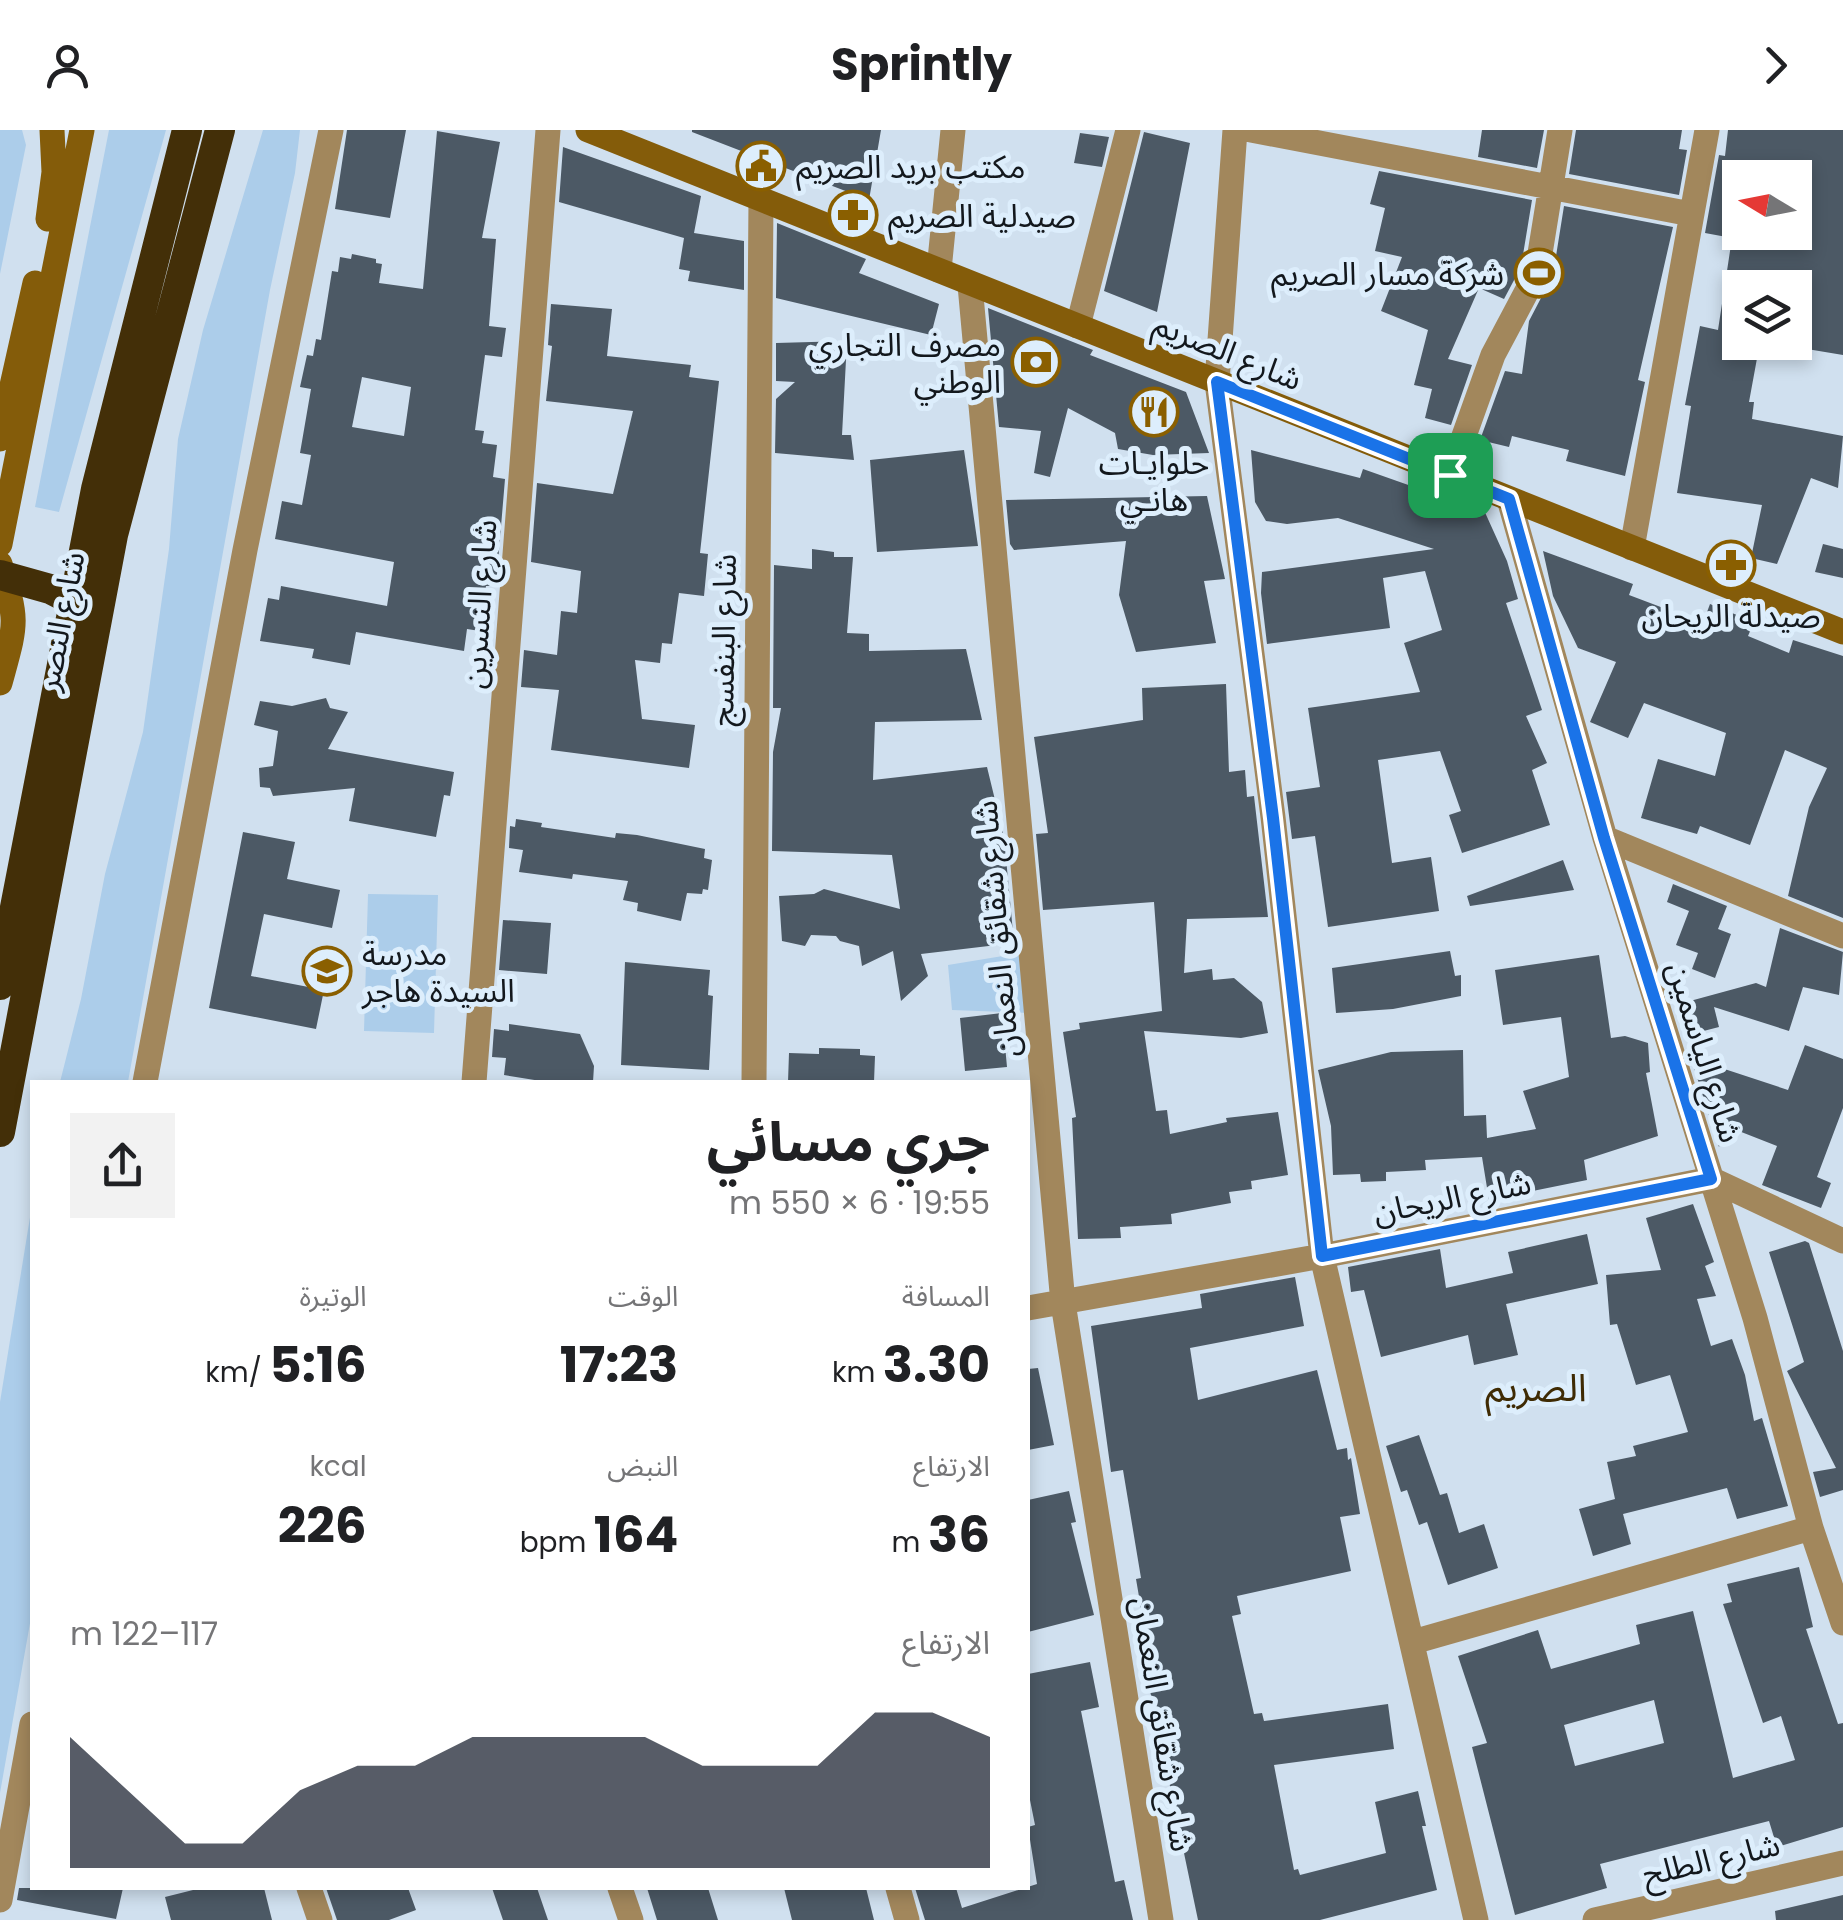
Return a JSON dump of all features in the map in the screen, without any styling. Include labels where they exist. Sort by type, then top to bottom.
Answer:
[{"type":"highway","name":"شارع النصر","points":[[0,985],[84,608],[118,398],[187,130]]},
{"type":"highway","name":"شارع النصر","points":[[84,608],[133,452],[220,130]]},
{"type":"highway","points":[[1,572],[84,608]]},
{"type":"highway","name":"شارع النصر","points":[[0,1132],[16,922]]},
{"type":"street","points":[[0,439],[52,200],[52,130]]},
{"type":"street","points":[[0,544],[82,130]]},
{"type":"street","points":[[145,1080],[249,531],[331,130]]},
{"type":"street","name":"شارع النسرين","points":[[474,1080],[548,130]]},
{"type":"street","name":"شارع الصريم","points":[[588,130],[1843,632]]},
{"type":"street","points":[[939,270],[953,130]]},
{"type":"street","points":[[1078,326],[1128,130]]},
{"type":"street","points":[[1235,130],[1217,382],[1273,818],[1322,1256],[1476,1920]]},
{"type":"street","points":[[1251,130],[1692,214]]},
{"type":"street","points":[[1450,475],[1492,355],[1537,272],[1560,130]]},
{"type":"street","points":[[1632,548],[1707,130]]},
{"type":"street","name":"شارع البنفسج","points":[[754,1080],[761,199]]},
{"type":"street","name":"شارع شقائق النعمان","points":[[970,285],[1063,1303],[1162,1920]]},
{"type":"street","name":"شارع الياسمين","points":[[1509,499],[1604,838],[1754,1318],[1811,1528],[1843,1622]]},
{"type":"street","points":[[0,683],[15,622],[11,590],[1,572]]},
{"type":"street","points":[[1604,838],[1843,936]]},
{"type":"street","points":[[1711,1179],[1840,1232]]},
{"type":"street","name":"شارع الريحان","points":[[1030,1308],[1322,1256],[1711,1179]]},
{"type":"street","points":[[1413,1642],[1811,1528]]},
{"type":"street","points":[[0,1900],[30,1735]]},
{"type":"street","name":"شارع الطلح","points":[[1594,1920],[1843,1863]]},
{"type":"street","points":[[311,1890],[320,1920]]},
{"type":"street","points":[[621,1890],[631,1920]]},
{"type":"street","points":[[899,1890],[907,1920]]},
{"type":"shaded area","points":[[0,130],[22,130],[26,145],[0,274]]},
{"type":"shaded area","points":[[109,130],[166,130],[59,512],[35,507]]},
{"type":"shaded area","points":[[263,130],[300,130],[128,1080],[61,1080],[105,874],[143,732],[169,549],[178,439],[203,330]]},
{"type":"shaded area","points":[[368,894],[438,895],[434,1033],[364,1031]]},
{"type":"shaded area","points":[[1021,953],[1029,1013],[952,1010],[948,965]]},
{"type":"shaded area","points":[[30,1217],[30,1623],[0,1793],[0,1402]]},
{"type":"building","points":[[347,130],[406,130],[390,218],[335,209]]},
{"type":"building","points":[[881,130],[869,200],[692,132]]},
{"type":"building","points":[[1482,130],[1544,130],[1537,168],[1478,157]]},
{"type":"building","points":[[1576,130],[1682,130],[1679,149],[1687,150],[1679,195],[1569,174]]},
{"type":"building","points":[[1728,130],[1843,130],[1843,355],[1812,350],[1812,270],[1727,270],[1730,250],[1812,250],[1812,160],[1722,160],[1722,236],[1705,233],[1719,155],[1725,156]]},
{"type":"building","points":[[437,131],[500,142],[482,238],[496,239],[489,326],[506,328],[502,357],[485,355],[475,430],[484,431],[482,443],[497,445],[493,477],[505,479],[496,586],[486,586],[480,631],[467,629],[464,651],[356,632],[350,665],[312,658],[314,649],[260,641],[268,598],[279,600],[281,586],[387,606],[394,562],[275,539],[282,501],[302,505],[311,455],[300,453],[311,389],[300,387],[307,355],[313,356],[316,339],[321,340],[332,271],[338,272],[340,257],[351,259],[352,254],[376,259],[376,263],[382,264],[379,283],[423,289]],"holes":[[[362,377],[411,387],[404,436],[352,427]]]},
{"type":"building","points":[[1144,132],[1190,143],[1157,312],[1104,291]]},
{"type":"building","points":[[1080,133],[1109,137],[1102,167],[1074,163]]},
{"type":"building","points":[[563,147],[701,196],[694,233],[744,241],[744,290],[688,281],[690,271],[679,269],[684,238],[559,202]]},
{"type":"building","points":[[1379,171],[1532,200],[1521,267],[1504,299],[1479,288],[1448,359],[1472,365],[1451,425],[1425,418],[1432,389],[1414,385],[1428,330],[1381,311],[1402,257],[1375,251],[1385,208],[1370,204]]},
{"type":"building","points":[[1564,206],[1673,227],[1638,380],[1645,382],[1625,476],[1566,461],[1569,450],[1512,436],[1509,447],[1480,440],[1505,371],[1522,374],[1529,321],[1553,275]]},
{"type":"building","points":[[777,223],[866,259],[859,273],[939,304],[931,335],[776,298]]},
{"type":"building","points":[[551,304],[612,309],[607,356],[691,365],[689,377],[719,381],[700,553],[708,554],[704,596],[679,593],[672,644],[662,643],[660,663],[635,660],[642,719],[695,725],[689,768],[551,750],[559,690],[521,687],[524,650],[557,655],[561,611],[577,613],[581,571],[531,562],[537,483],[613,494],[633,411],[546,401],[552,346],[548,345]]},
{"type":"building","points":[[1722,304],[1722,360],[1757,360],[1749,402],[1754,402],[1752,419],[1843,436],[1838,488],[1811,478],[1777,564],[1751,558],[1762,505],[1677,493],[1691,406],[1685,405],[1700,326],[1718,330]]},
{"type":"building","points":[[988,308],[1093,350],[1090,355],[1186,392],[1209,453],[1153,455],[1118,449],[1115,433],[1068,408],[1050,477],[1034,473],[1041,431],[999,427]]},
{"type":"building","points":[[847,341],[842,435],[851,435],[854,460],[775,453],[776,399],[795,382],[776,381],[776,343]]},
{"type":"building","points":[[964,450],[978,546],[877,552],[870,460]]},
{"type":"building","points":[[1251,450],[1360,478],[1363,469],[1431,493],[1430,497],[1472,513],[1483,508],[1507,561],[1518,599],[1506,603],[1542,710],[1526,716],[1547,763],[1532,770],[1550,825],[1462,853],[1449,815],[1461,811],[1440,751],[1378,760],[1392,863],[1431,857],[1439,911],[1328,927],[1315,836],[1292,839],[1286,792],[1320,787],[1308,708],[1420,692],[1404,643],[1442,630],[1425,571],[1383,578],[1390,628],[1267,644],[1261,593],[1262,572],[1434,549],[1338,518],[1287,524],[1266,521],[1255,502]]},
{"type":"building","points":[[1207,496],[1225,579],[1204,581],[1216,643],[1136,652],[1119,595],[1126,541],[1014,550],[1010,544],[1006,500]]},
{"type":"building","points":[[1823,544],[1843,549],[1843,578],[1815,572]]},
{"type":"building","points":[[812,549],[834,552],[834,557],[853,557],[847,633],[869,634],[869,651],[966,649],[982,720],[875,722],[873,780],[987,767],[1004,837],[1014,943],[921,954],[928,976],[901,1001],[893,951],[862,966],[859,946],[836,936],[811,935],[805,946],[782,941],[779,896],[814,894],[824,889],[900,909],[892,855],[772,851],[773,752],[781,708],[773,708],[774,565],[812,569]]},
{"type":"building","points":[[1543,551],[1633,584],[1629,595],[1703,623],[1710,604],[1754,622],[1748,636],[1789,653],[1793,640],[1843,656],[1843,918],[1788,896],[1809,807],[1827,768],[1785,750],[1750,845],[1700,826],[1697,834],[1641,818],[1658,759],[1715,776],[1726,733],[1644,703],[1628,738],[1590,722],[1616,662],[1578,648],[1553,596]]},
{"type":"building","points":[[1226,684],[1229,772],[1245,770],[1247,797],[1254,796],[1268,917],[1187,919],[1184,973],[1212,969],[1213,980],[1234,978],[1262,1002],[1268,1033],[1241,1038],[1144,1031],[1156,1111],[1167,1110],[1170,1134],[1227,1122],[1226,1118],[1278,1112],[1288,1175],[1251,1181],[1252,1189],[1229,1192],[1231,1203],[1171,1214],[1172,1224],[1120,1227],[1121,1238],[1078,1239],[1072,1118],[1076,1117],[1063,1032],[1080,1029],[1079,1023],[1162,1011],[1154,902],[1043,910],[1036,834],[1048,833],[1034,737],[1143,720],[1142,688]]},
{"type":"building","points":[[326,698],[330,708],[348,712],[328,749],[454,772],[450,796],[444,795],[436,837],[349,821],[355,788],[273,796],[270,788],[260,787],[259,768],[273,766],[278,731],[254,725],[260,701],[292,706]]},
{"type":"building","points":[[516,819],[542,823],[541,827],[615,838],[616,833],[637,835],[705,849],[704,858],[712,860],[708,890],[703,889],[702,894],[687,893],[681,921],[637,911],[638,903],[623,900],[628,881],[519,872],[523,850],[509,848],[510,826],[515,827]]},
{"type":"building","points":[[243,832],[295,842],[287,879],[340,890],[332,928],[264,914],[251,976],[324,990],[316,1029],[209,1008]]},
{"type":"building","points":[[1563,860],[1574,890],[1470,906],[1467,896]]},
{"type":"building","points":[[1673,884],[1727,906],[1718,929],[1731,934],[1715,978],[1692,969],[1698,953],[1676,945],[1689,911],[1667,902]]},
{"type":"building","points":[[503,920],[551,923],[547,974],[499,970]]},
{"type":"building","points":[[1780,928],[1843,952],[1839,995],[1803,987],[1789,1031],[1714,1007],[1719,1027],[1688,1035],[1679,1004],[1756,983],[1766,987]]},
{"type":"building","points":[[1450,951],[1455,976],[1461,975],[1461,996],[1393,1009],[1336,1013],[1332,968]]},
{"type":"building","points":[[1599,955],[1611,1038],[1625,1036],[1648,1043],[1650,1072],[1646,1073],[1658,1136],[1584,1160],[1587,1180],[1489,1200],[1482,1157],[1425,1160],[1426,1170],[1386,1172],[1386,1181],[1361,1182],[1360,1174],[1333,1175],[1331,1126],[1318,1070],[1391,1052],[1463,1050],[1464,1116],[1486,1115],[1487,1138],[1536,1129],[1523,1091],[1569,1077],[1561,1017],[1503,1025],[1495,970]]},
{"type":"building","points":[[625,962],[710,970],[708,995],[713,996],[709,1070],[621,1065]]},
{"type":"building","points":[[1002,1013],[1007,1067],[965,1071],[960,1018]]},
{"type":"building","points":[[509,1024],[580,1034],[594,1066],[593,1080],[535,1080],[504,1075],[506,1058],[492,1057],[494,1029],[509,1031]]},
{"type":"building","points":[[1805,1045],[1843,1059],[1843,1108],[1817,1177],[1831,1183],[1821,1208],[1762,1185],[1777,1146],[1726,1126],[1719,1147],[1691,1058],[1788,1090]]},
{"type":"building","points":[[819,1048],[860,1049],[860,1055],[875,1056],[874,1080],[788,1080],[789,1053],[819,1054]]},
{"type":"building","points":[[1693,1204],[1714,1262],[1705,1266],[1716,1296],[1697,1299],[1711,1346],[1732,1339],[1745,1375],[1754,1421],[1762,1418],[1788,1506],[1737,1519],[1727,1488],[1623,1514],[1631,1544],[1593,1556],[1579,1509],[1615,1499],[1607,1462],[1636,1456],[1633,1446],[1688,1432],[1670,1375],[1636,1385],[1617,1324],[1610,1325],[1606,1275],[1661,1270],[1646,1218]]},
{"type":"building","points":[[1587,1234],[1598,1284],[1506,1304],[1518,1355],[1474,1365],[1468,1335],[1381,1357],[1364,1290],[1351,1292],[1348,1267],[1440,1249],[1446,1288],[1513,1273],[1508,1252]]},
{"type":"building","points":[[1809,1243],[1843,1351],[1843,1490],[1820,1497],[1813,1472],[1836,1468],[1787,1371],[1804,1362],[1769,1252]]},
{"type":"building","points":[[1295,1277],[1304,1326],[1190,1348],[1198,1400],[1317,1370],[1337,1450],[1347,1448],[1348,1460],[1351,1458],[1360,1514],[1340,1517],[1351,1571],[1237,1596],[1241,1614],[1232,1616],[1254,1714],[1262,1713],[1264,1721],[1388,1704],[1394,1749],[1274,1765],[1294,1870],[1298,1869],[1300,1875],[1386,1853],[1375,1802],[1418,1791],[1437,1890],[1320,1920],[1198,1920],[1144,1662],[1150,1661],[1136,1579],[1141,1578],[1123,1470],[1111,1472],[1091,1326],[1202,1308],[1200,1294]]},
{"type":"building","points":[[1038,1368],[1054,1445],[1030,1450],[1030,1369]]},
{"type":"building","points":[[1419,1435],[1440,1495],[1447,1493],[1459,1533],[1484,1524],[1498,1568],[1448,1585],[1427,1522],[1419,1525],[1407,1490],[1401,1492],[1386,1446]]},
{"type":"building","points":[[1069,1491],[1076,1522],[1071,1523],[1094,1615],[1030,1631],[1030,1500]]},
{"type":"building","points":[[1799,1567],[1813,1627],[1806,1629],[1838,1724],[1843,1723],[1843,1827],[1777,1847],[1769,1821],[1600,1864],[1607,1888],[1515,1915],[1472,1747],[1487,1743],[1458,1656],[1538,1630],[1551,1669],[1640,1644],[1636,1625],[1693,1611],[1733,1778],[1795,1760],[1781,1716],[1763,1723],[1723,1604],[1732,1602],[1727,1584]],"holes":[[[1654,1700],[1664,1743],[1575,1766],[1564,1725]]]},
{"type":"building","points":[[1090,1662],[1099,1707],[1081,1711],[1115,1882],[1124,1880],[1133,1920],[925,1920],[916,1890],[957,1890],[962,1908],[1018,1890],[1030,1890],[1037,1884],[1030,1840],[1030,1826],[1035,1825],[1030,1800],[1030,1674]]},
{"type":"building","points":[[19,1888],[123,1890],[116,1919],[17,1900]]},
{"type":"building","points":[[193,1890],[264,1890],[272,1920],[171,1920],[165,1897]]},
{"type":"building","points":[[327,1890],[409,1890],[416,1910],[389,1920],[337,1920]]},
{"type":"building","points":[[493,1890],[538,1890],[548,1920],[503,1920]]},
{"type":"building","points":[[648,1890],[709,1890],[718,1920],[657,1920]]},
{"type":"building","points":[[784,1890],[866,1890],[874,1920],[792,1920]]},
{"type":"building","points":[[1843,1895],[1843,1920],[1776,1920],[1775,1911]]},
{"type":"place","name":"مكتب بريد الصريم","points":[[761,166]]},
{"type":"place","name":"صيدلية الصريم","points":[[853,215]]},
{"type":"place","name":"شركة مسار الصريم","points":[[1539,273]]},
{"type":"place","name":"مصرف التجاري الوطني","points":[[1036,362]]},
{"type":"place","name":"حلوايـات هانـي","points":[[1154,412]]},
{"type":"place","name":"صيدلة الريحان","points":[[1731,565]]},
{"type":"place","name":"مدرسة السيدة هاجر","points":[[327,971]]},
{"type":"district","name":"الصريم","points":[[1536,1387]]},
{"type":"route","points":[[1217,382],[1450,475],[1509,499],[1604,838],[1711,1179],[1322,1256],[1273,818],[1217,382]]}]
